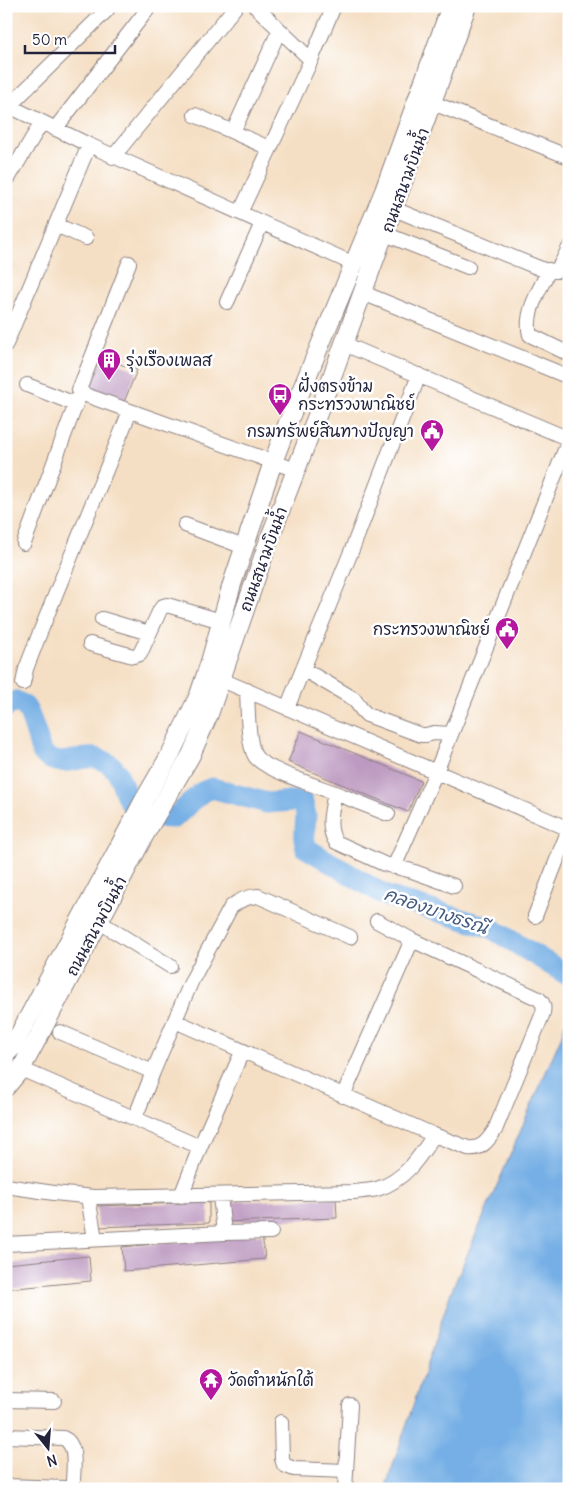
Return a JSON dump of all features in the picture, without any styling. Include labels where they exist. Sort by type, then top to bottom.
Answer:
[{"type":"main road","name":"ถนนสนามบินน้ำ","points":[[6,1087],[21,1069],[98,921],[136,832],[144,800],[170,755],[199,695],[244,547],[273,462],[384,191],[451,6]]},
{"type":"main road","name":"ถนนสนามบินน้ำ","points":[[6,1054],[12,1048],[136,832],[160,808],[191,755],[222,680],[269,540],[385,234],[467,6]]},
{"type":"street","points":[[108,6],[7,107],[113,157],[354,264]]},
{"type":"street","points":[[113,157],[236,6]]},
{"type":"street","points":[[240,213],[334,6]]},
{"type":"street","points":[[257,7],[279,31],[311,60]]},
{"type":"street","points":[[55,129],[147,10]]},
{"type":"street","points":[[233,132],[279,31]]},
{"type":"street","points":[[433,103],[569,157]]},
{"type":"street","points":[[195,115],[269,148]]},
{"type":"street","points":[[6,182],[42,122]]},
{"type":"street","points":[[6,344],[89,146]]},
{"type":"street","points":[[394,209],[544,270],[556,271],[569,248]]},
{"type":"street","points":[[227,302],[262,223]]},
{"type":"street","points":[[56,225],[86,238]]},
{"type":"street","points":[[385,234],[468,266]]},
{"type":"street","points":[[24,544],[79,390],[130,263]]},
{"type":"street","points":[[549,270],[532,305],[528,328],[530,335],[569,354]]},
{"type":"street","points":[[363,293],[569,377]]},
{"type":"street","points":[[344,344],[569,439],[436,772],[394,867]]},
{"type":"street","points":[[287,708],[353,547],[419,375]]},
{"type":"street","points":[[27,385],[130,411],[296,470]]},
{"type":"street","points":[[24,683],[26,669],[130,411]]},
{"type":"street","points":[[184,525],[244,547]]},
{"type":"street","points":[[90,644],[133,656],[140,654],[160,610],[163,606],[167,605],[221,622]]},
{"type":"street","points":[[102,619],[150,633]]},
{"type":"street","points":[[303,669],[354,699],[367,715],[421,735],[426,736],[434,733],[451,734]]},
{"type":"street","points":[[222,680],[436,772],[568,833],[535,916]]},
{"type":"street","points":[[247,690],[251,744],[254,754],[258,759],[265,765],[388,814]]},
{"type":"street","points":[[336,793],[331,818],[332,837],[336,842],[384,864],[412,871],[454,886]]},
{"type":"street","points":[[135,1118],[192,980],[231,907],[239,900],[258,896],[350,937]]},
{"type":"street","points":[[98,921],[170,966]]},
{"type":"street","points":[[175,1021],[434,1136],[473,1149],[485,1143],[494,1130],[544,1007],[543,1002],[376,921]]},
{"type":"street","points":[[343,1096],[412,940]]},
{"type":"street","points":[[60,1032],[153,1072]]},
{"type":"street","points":[[181,1196],[200,1147],[242,1052]]},
{"type":"street","points":[[21,1069],[200,1147]]},
{"type":"street","points":[[6,1186],[88,1197],[353,1192],[376,1189],[394,1182],[406,1173],[420,1158],[434,1136]]},
{"type":"street","points":[[220,1195],[224,1233]]},
{"type":"street","points":[[88,1197],[95,1239]]},
{"type":"street","points":[[6,1244],[270,1232]]},
{"type":"street","points":[[6,1400],[54,1401]]},
{"type":"street","points":[[345,1489],[350,1405]]},
{"type":"street","points":[[281,1422],[282,1459],[284,1465],[294,1469],[346,1471]]},
{"type":"street","points":[[6,1436],[62,1438],[67,1440],[72,1446],[73,1483],[65,1488],[6,1486]]},
{"type":"water","points":[[569,1010],[569,1489],[385,1489],[451,1292],[561,1037]]},
{"type":"building","name":"รุ่งเรืองเพลส","points":[[96,356],[137,370],[122,407],[82,393]]},
{"type":"building","points":[[301,731],[421,781],[408,812],[288,762]]},
{"type":"building","points":[[336,1198],[337,1218],[225,1222],[225,1202]]},
{"type":"building","points":[[209,1202],[209,1223],[97,1227],[97,1206]]},
{"type":"building","points":[[262,1234],[265,1259],[124,1271],[122,1247]]},
{"type":"building","points":[[89,1256],[91,1281],[6,1289],[6,1264]]},
{"type":"waterway","name":"คลองบางธรณี","points":[[6,707],[16,701],[25,707],[31,719],[41,751],[50,759],[65,761],[95,758],[109,764],[118,774],[131,804],[145,814],[174,818],[202,792],[212,788],[267,803],[292,801],[303,803],[306,815],[304,839],[306,848],[386,896],[491,928],[569,976]]},
{"type":"place","name":"รุ่งเรืองเพลส","points":[[109,381]]},
{"type":"place","name":"ฝั่งตรงข้าม กระทรวงพาณิชย์","points":[[280,416]]},
{"type":"place","name":"กรมทรัพย์สินทางปัญญา","points":[[432,452]]},
{"type":"place","name":"กระทรวงพาณิชย์","points":[[507,650]]},
{"type":"place","name":"วัดตำหนักใต้","points":[[211,1401]]}]
